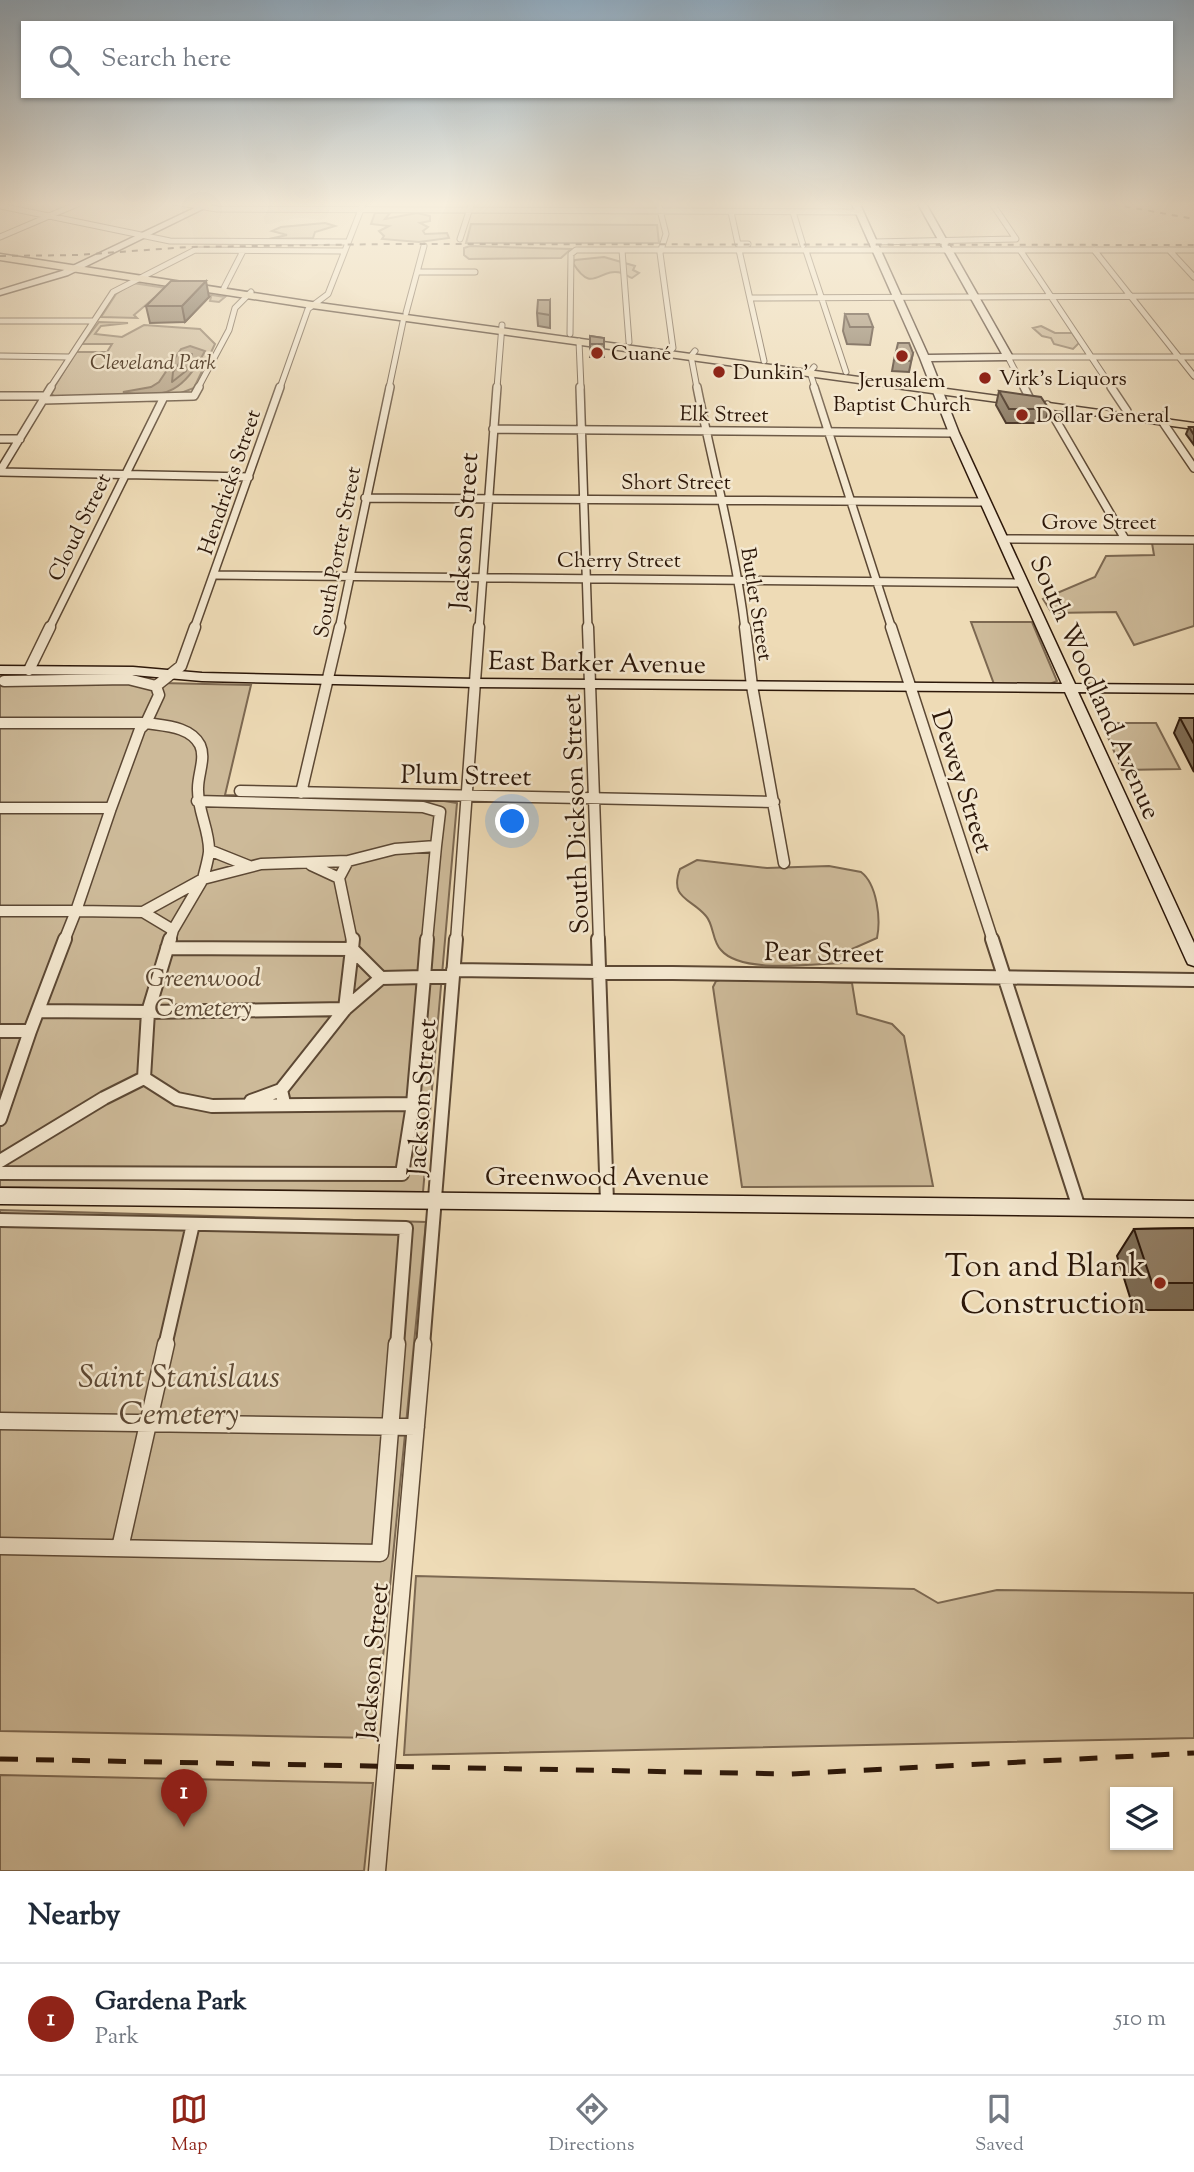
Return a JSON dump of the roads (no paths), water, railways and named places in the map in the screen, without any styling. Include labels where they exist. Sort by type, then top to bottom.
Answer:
[{"type":"main road","points":[[216,289],[935,387],[1029,397],[1127,411],[1194,426]]},
{"type":"main road","points":[[229,289],[248,294]]},
{"type":"main road","points":[[574,338],[629,342],[671,351]]},
{"type":"main road","points":[[693,354],[846,372],[1047,405],[1194,420]]},
{"type":"street","points":[[118,289],[113,292],[69,357],[0,472],[249,477]]},
{"type":"street","name":"Hendricks Street","points":[[156,686],[181,666],[216,575],[308,309],[328,294],[330,289]]},
{"type":"street","name":"South Porter Street","points":[[301,793],[329,678],[365,498],[412,289]]},
{"type":"street","name":"South Dickson Street","points":[[572,289],[588,577],[607,1202]]},
{"type":"street","points":[[625,289],[629,342]]},
{"type":"street","points":[[666,289],[671,351]]},
{"type":"street","points":[[748,289],[764,361]]},
{"type":"street","points":[[820,289],[846,372]]},
{"type":"street","points":[[894,289],[898,298]]},
{"type":"street","points":[[969,289],[1029,397]]},
{"type":"street","points":[[1047,289],[1127,411]]},
{"type":"street","points":[[1124,289],[1194,376]]},
{"type":"street","points":[[0,396],[163,399],[194,396],[229,330],[235,308],[248,294]]},
{"type":"street","points":[[750,298],[1194,296]]},
{"type":"street","name":"South Woodland Avenue","points":[[898,298],[954,433],[1194,960]]},
{"type":"street","points":[[0,321],[93,321]]},
{"type":"street","name":"Jackson Street","points":[[376,1871],[436,1202],[502,328]]},
{"type":"street","name":"Butler Street","points":[[693,354],[719,499],[739,578],[752,686],[784,863]]},
{"type":"street","points":[[0,356],[69,357]]},
{"type":"street","points":[[925,358],[1194,357]]},
{"type":"street","name":"Dewey Street","points":[[812,370],[828,432],[1079,1208]]},
{"type":"street","name":"Cloud Street","points":[[29,670],[123,475],[163,399]]},
{"type":"street","points":[[1047,405],[1125,539]]},
{"type":"street","points":[[1162,418],[1194,468]]},
{"type":"street","name":"Elk Street","points":[[493,429],[954,433]]},
{"type":"street","points":[[0,439],[20,439]]},
{"type":"street","name":"Short Street","points":[[365,498],[986,502]]},
{"type":"street","name":"Grove Street","points":[[1004,539],[1194,540]]},
{"type":"street","name":"Cherry Street","points":[[216,575],[739,578],[1023,583]]},
{"type":"street","name":"East Barker Avenue","points":[[1,680],[29,670],[475,683],[1194,689]]},
{"type":"street","points":[[0,1119],[140,729],[146,723],[159,695],[156,686],[128,679],[1,680]]},
{"type":"street","points":[[0,723],[146,723],[177,728],[192,735],[200,745],[202,757],[197,801],[209,850],[203,879],[173,930],[148,1012],[144,1078]]},
{"type":"street","name":"Plum Street","points":[[240,791],[774,802]]},
{"type":"street","points":[[0,1172],[402,1174],[413,1104],[440,812],[434,809],[197,801]]},
{"type":"street","points":[[0,808],[111,808]]},
{"type":"street","points":[[0,911],[143,912],[203,879],[249,866],[348,861],[395,849],[436,846]]},
{"type":"street","points":[[209,850],[249,866]]},
{"type":"street","points":[[345,1009],[352,949],[351,919],[339,878],[348,861]]},
{"type":"street","points":[[308,864],[339,878]]},
{"type":"street","points":[[143,912],[173,930]]},
{"type":"street","points":[[167,948],[352,949],[381,978],[345,1009],[283,1097]]},
{"type":"street","name":"Pear Street","points":[[381,978],[452,973],[601,972],[1194,981]]},
{"type":"street","points":[[40,1011],[345,1009]]},
{"type":"street","points":[[0,1031],[30,1031]]},
{"type":"street","points":[[144,1078],[177,1099],[212,1106],[283,1097],[413,1104]]},
{"type":"street","points":[[0,1161],[104,1098],[144,1078]]},
{"type":"street","name":"Greenwood Avenue","points":[[0,1196],[1194,1209]]},
{"type":"street","points":[[0,1220],[406,1228],[380,1553],[0,1546]]},
{"type":"street","points":[[120,1548],[193,1224]]},
{"type":"street","points":[[0,1421],[416,1427]]},
{"type":"water","points":[[190,346],[205,351],[182,383],[163,393],[152,395],[123,392],[151,387],[159,382],[181,349]]},
{"type":"railway","points":[[0,1759],[790,1774],[1194,1753]]},
{"type":"place","name":"Cuané","points":[[597,353]]},
{"type":"place","name":"Jerusalem Baptist Church","points":[[902,356]]},
{"type":"place","name":"Dunkin'","points":[[719,372]]},
{"type":"place","name":"Virk's Liquors","points":[[985,378]]},
{"type":"place","name":"Dollar General","points":[[1022,415]]},
{"type":"place","name":"Ton and Blank Construction","points":[[1160,1283]]},
{"type":"place","name":"Gardena Park","points":[[184,1827]]},
{"type":"park label","name":"Cleveland Park","points":[[153,362]]},
{"type":"park label","name":"Greenwood Cemetery","points":[[203,992]]},
{"type":"park label","name":"Saint Stanislaus Cemetery","points":[[179,1394]]}]
